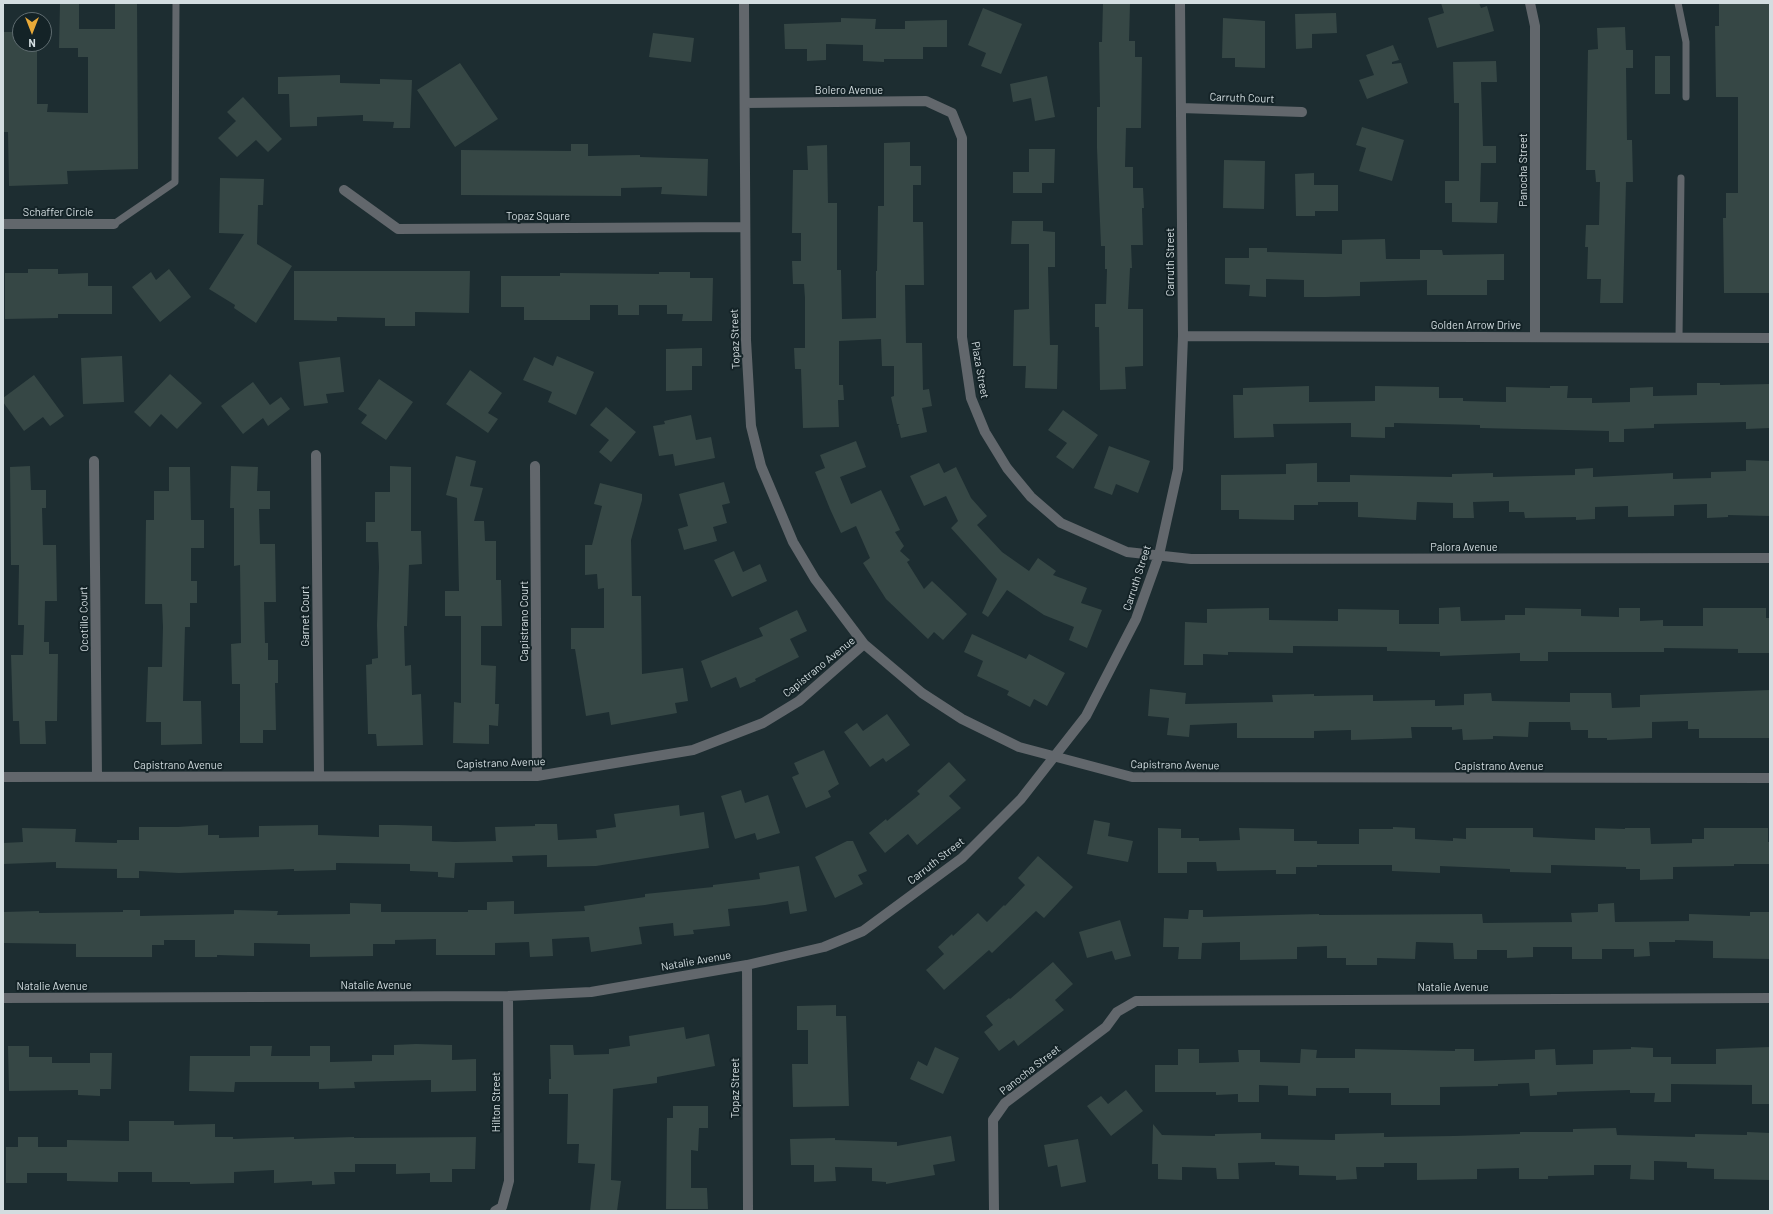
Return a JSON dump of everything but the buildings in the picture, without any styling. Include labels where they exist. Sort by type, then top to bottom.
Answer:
[{"type":"street","name":"Topaz Street","points":[[744,3],[746,340],[751,426],[761,466],[793,542],[815,579],[864,644]]},
{"type":"street","name":"Carruth Street","points":[[747,965],[824,947],[863,931],[962,858],[1021,799],[1086,716],[1136,620],[1159,555],[1178,469],[1183,336],[1180,3]]},
{"type":"street","name":"Panocha Street","points":[[1530,3],[1535,26],[1535,337]]},
{"type":"street","name":"Bolero Avenue","points":[[745,103],[926,101],[952,113]]},
{"type":"street","name":"Carruth Court","points":[[1181,108],[1302,112]]},
{"type":"street","name":"Plaza Street","points":[[952,113],[962,138],[962,338],[971,398],[985,432],[1007,468],[1031,497],[1061,523],[1127,552],[1159,555]]},
{"type":"street","name":"Topaz Square","points":[[344,190],[398,229],[745,227]]},
{"type":"street","name":"Schaffer Circle","points":[[3,224],[114,224]]},
{"type":"street","name":"Golden Arrow Drive","points":[[1183,336],[1770,338]]},
{"type":"street","name":"Garnet Court","points":[[316,455],[318,776]]},
{"type":"street","name":"Ocotillo Court","points":[[94,461],[98,777]]},
{"type":"street","name":"Capistrano Court","points":[[535,466],[536,776]]},
{"type":"street","name":"Palora Avenue","points":[[1159,555],[1191,559],[1770,558]]},
{"type":"street","name":"Capistrano Avenue","points":[[3,777],[536,776],[693,750],[763,723],[799,701],[864,644],[922,692],[962,719],[1019,747],[1132,777],[1770,778]]},
{"type":"street","name":"Topaz Street","points":[[747,965],[748,1211]]},
{"type":"street","name":"Natalie Avenue","points":[[3,998],[508,996],[591,992],[747,965]]},
{"type":"street","name":"Hilton Street","points":[[499,1209],[508,1181],[508,996]]},
{"type":"street","name":"Natalie Avenue","points":[[1136,1001],[1770,998]]},
{"type":"street","name":"Panocha Street","points":[[994,1211],[993,1120],[1005,1103],[1106,1027],[1117,1012],[1136,1001]]},
{"type":"lane","points":[[114,224],[175,182],[176,3]]},
{"type":"lane","points":[[1678,3],[1686,42],[1686,97]]},
{"type":"lane","points":[[1679,338],[1681,178]]}]
